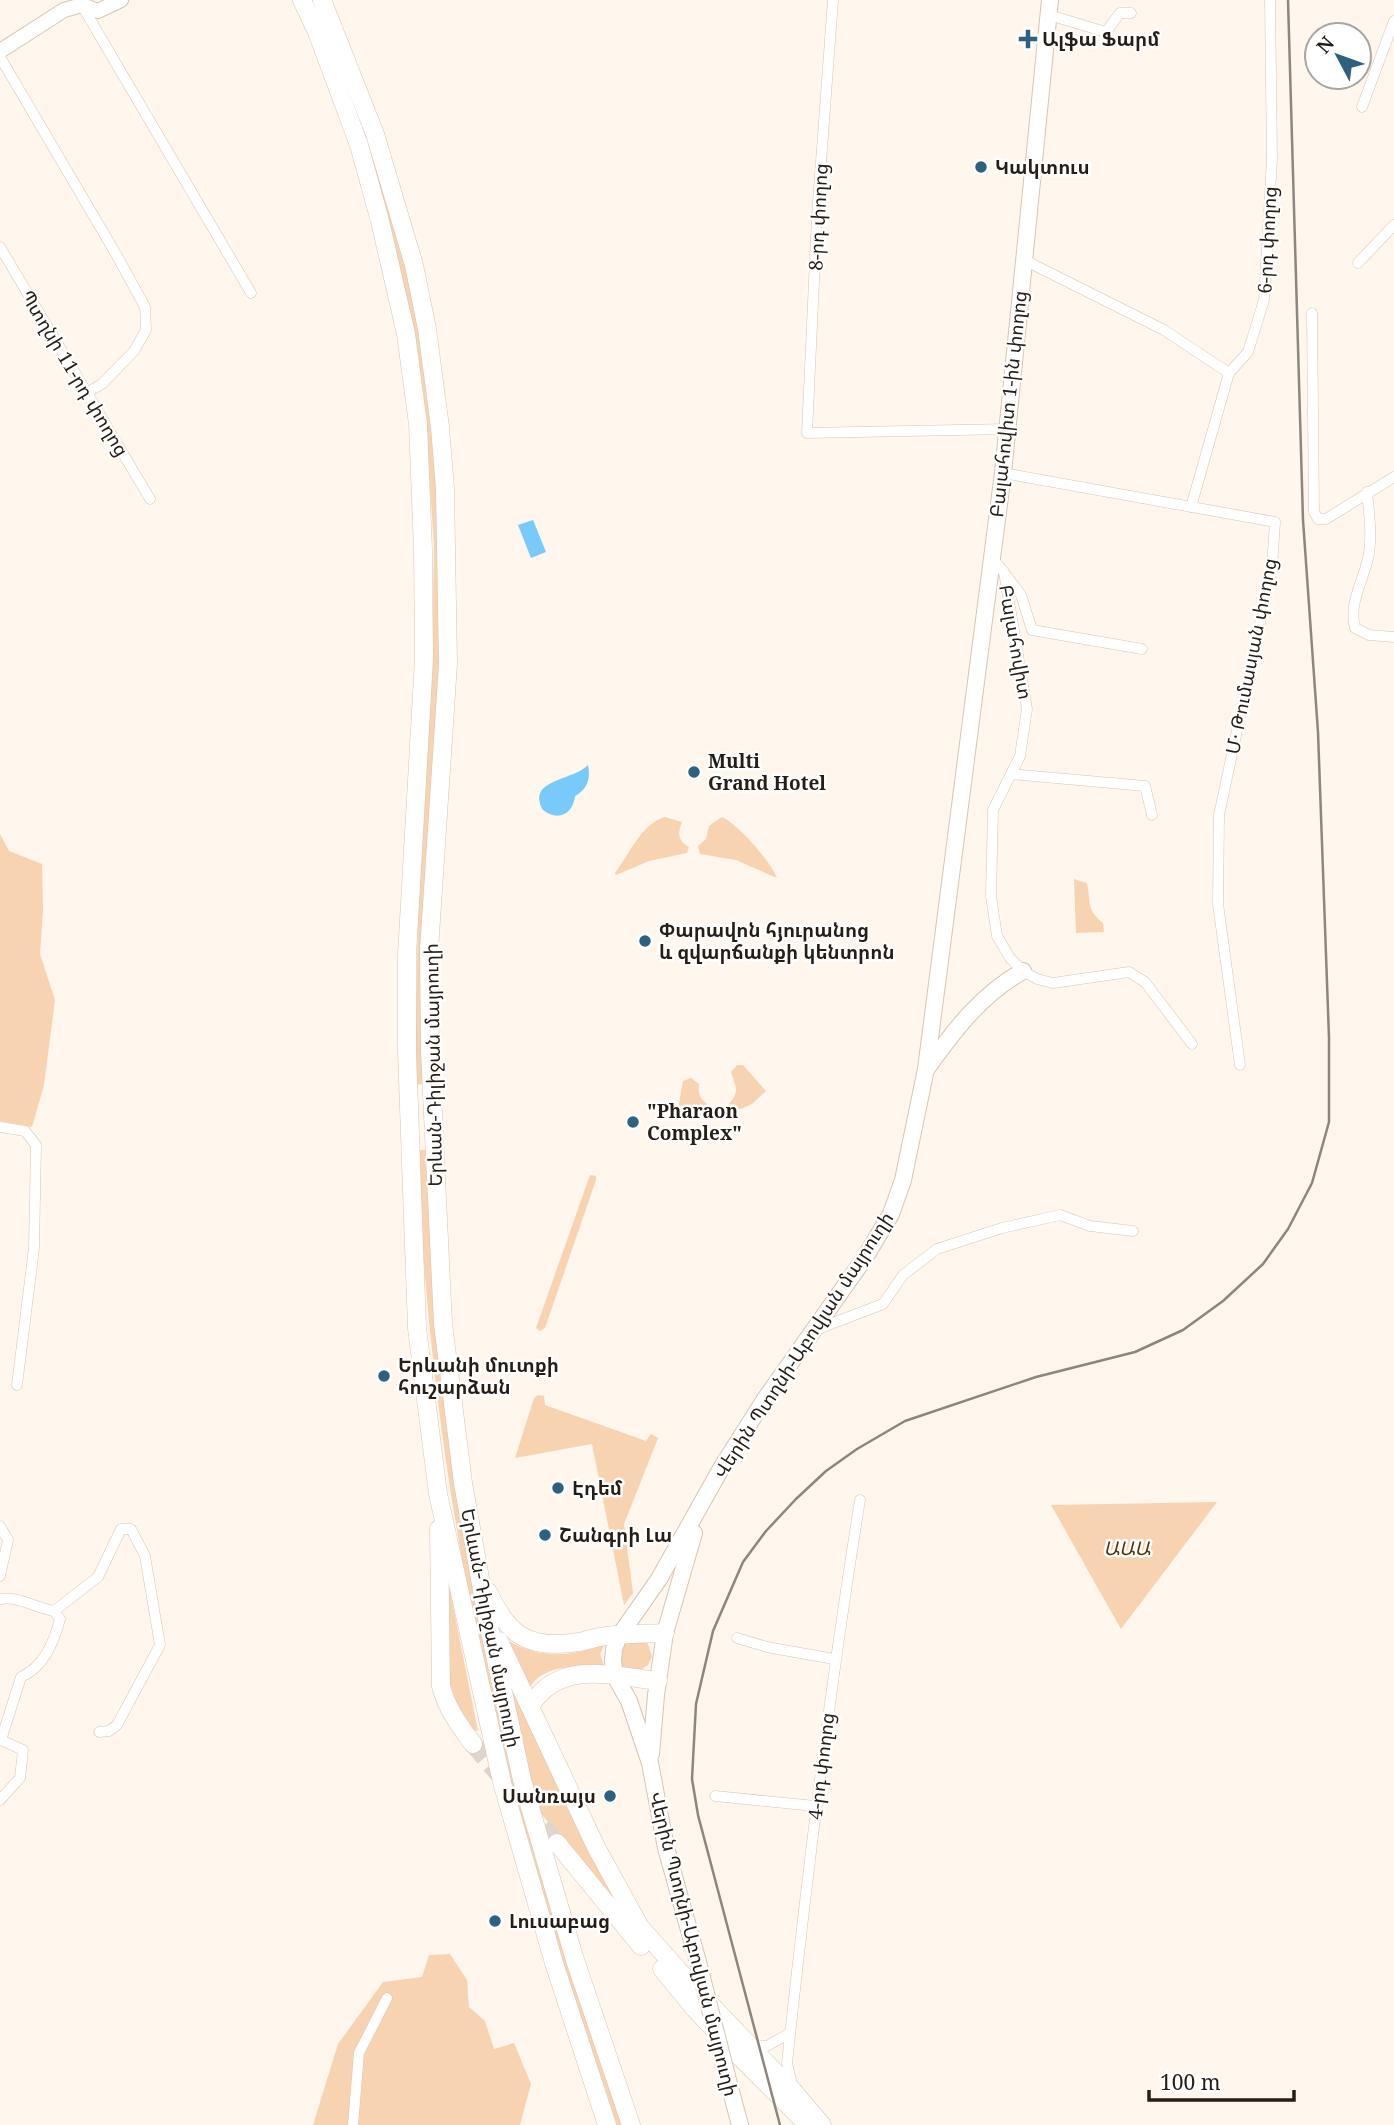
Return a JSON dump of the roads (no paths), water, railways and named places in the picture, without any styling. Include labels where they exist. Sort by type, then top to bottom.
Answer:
[{"type":"highway","name":"Երևան-Դիլիջան մայրուղի","points":[[302,0],[317,32],[359,145],[380,221],[407,334],[418,424],[424,659],[407,955],[407,1052],[417,1328],[438,1494],[502,1782],[554,1963],[607,2125]]},
{"type":"highway","name":"Երևան-Դիլիջան մայրուղի","points":[[322,0],[375,134],[414,265],[427,330],[440,427],[446,501],[448,664],[429,950],[430,1051],[443,1324],[463,1483],[487,1618],[522,1780],[575,1960],[631,2125]]},
{"type":"highway","points":[[438,1494],[441,1686],[445,1702],[454,1719],[473,1744]]},
{"type":"highway","points":[[479,1567],[489,1594],[508,1625],[530,1641],[579,1642],[600,1637],[666,1633]]},
{"type":"highway","points":[[487,1618],[531,1705],[596,1847],[640,1927],[688,1982],[793,2091],[821,2125]]},
{"type":"highway","points":[[531,1705],[543,1688],[562,1677],[586,1674],[658,1681]]},
{"type":"highway","points":[[557,1843],[695,2009],[808,2125]]},
{"type":"main road","name":"Բալահովիտ 1-ին փողոց","points":[[958,808],[1008,429],[1049,7]]},
{"type":"main road","name":"Վերին Պտղնի-Աբովյան մայրուղի","points":[[740,2125],[666,1848],[650,1762],[629,1701],[615,1676],[612,1661],[619,1636],[659,1579],[723,1465],[758,1410],[864,1259],[891,1214],[903,1180],[926,1069],[958,808]]},
{"type":"main road","points":[[926,1069],[959,1024],[1005,981],[1023,971]]},
{"type":"main road","name":"Վերին Պտղնի-Աբովյան մայրուղի","points":[[650,1762],[666,1633],[701,1507]]},
{"type":"street","points":[[80,2],[98,11],[121,0]]},
{"type":"street","name":"8-րդ փողոց","points":[[833,0],[817,216],[807,433],[1008,429]]},
{"type":"street","name":"6-րդ փողոց","points":[[1191,507],[1229,373],[1248,352],[1265,300],[1272,158],[1270,0]]},
{"type":"street","points":[[0,51],[80,2]]},
{"type":"street","points":[[80,2],[251,293]]},
{"type":"street","points":[[1049,7],[1106,32],[1120,13],[1131,13]]},
{"type":"street","points":[[1362,107],[1394,21]]},
{"type":"street","points":[[0,57],[145,307],[146,330],[134,351],[102,384],[86,393]]},
{"type":"street","points":[[1358,263],[1394,225]]},
{"type":"street","name":"Պտղնի 11-րդ փողոց","points":[[0,247],[150,499]]},
{"type":"street","points":[[1024,260],[1164,330],[1229,373]]},
{"type":"street","points":[[1312,313],[1314,512],[1318,519],[1326,519],[1394,477]]},
{"type":"street","name":"Մ․ Թումասյան փողոց","points":[[1003,473],[1275,522],[1272,567],[1219,815],[1218,904],[1240,1065]]},
{"type":"street","points":[[1367,492],[1369,555],[1351,615],[1354,628],[1369,635],[1394,637]]},
{"type":"street","name":"Բալահովիտ","points":[[991,557],[1003,572],[1027,709],[1020,756],[993,810],[991,896],[997,936],[1010,958],[1023,971]]},
{"type":"street","points":[[1003,572],[1021,596],[1032,629],[1142,649]]},
{"type":"street","points":[[1012,774],[1145,786],[1152,815]]},
{"type":"street","points":[[1023,971],[1037,979],[1053,983],[1129,972],[1145,982],[1192,1044]]},
{"type":"street","points":[[0,1127],[25,1131],[36,1145],[34,1248],[17,1385]]},
{"type":"street","points":[[814,1330],[883,1304],[903,1275],[937,1249],[1002,1228],[1060,1215],[1090,1226],[1133,1231]]},
{"type":"street","name":"4-րդ փողոց","points":[[793,2091],[787,2063],[815,1806],[834,1659],[860,1500]]},
{"type":"street","points":[[0,1526],[8,1540],[0,1576]]},
{"type":"street","points":[[54,1611],[98,1577],[121,1529],[131,1529],[145,1556],[160,1645],[117,1725],[109,1731],[99,1732]]},
{"type":"street","points":[[0,1599],[15,1597],[41,1609],[54,1611],[60,1619],[54,1642],[30,1673],[21,1677],[4,1723],[1,1740],[23,1750],[20,1778],[0,1800]]},
{"type":"street","points":[[737,1638],[767,1647],[834,1659]]},
{"type":"street","points":[[715,1796],[815,1806]]},
{"type":"street","points":[[353,2125],[359,2053],[387,1998]]},
{"type":"street","points":[[749,2044],[766,2046],[790,2033]]},
{"type":"water","points":[[533,520],[546,552],[531,558],[518,525]]},
{"type":"water","points":[[588,765],[587,784],[583,791],[575,796],[568,812],[559,816],[543,810],[539,800],[546,786]]},
{"type":"tunnel","points":[[473,1744],[557,1843]]},
{"type":"railway","points":[[780,2125],[698,1815],[692,1779],[696,1704],[713,1631],[743,1562],[766,1531],[826,1471],[905,1421],[1036,1377],[1135,1352],[1183,1330],[1223,1301],[1263,1264],[1288,1229],[1312,1183],[1329,1122],[1329,1038],[1318,732],[1303,520],[1288,0]]},
{"type":"place","name":"Ալֆա Ֆարմ","points":[[1028,39]]},
{"type":"place","name":"Կակտուս","points":[[981,167]]},
{"type":"place","name":"Multi Grand Hotel","points":[[694,772]]},
{"type":"place","name":"Փարավոն հյուրանոց և զվարճանքի կենտրոն","points":[[645,941]]},
{"type":"place","name":"\"Pharaon Complex\"","points":[[633,1122]]},
{"type":"place","name":"Երևանի մուտքի հուշարձան","points":[[384,1376]]},
{"type":"place","name":"Էդեմ","points":[[558,1488]]},
{"type":"place","name":"Շանգրի Լա","points":[[545,1535]]},
{"type":"place","name":"Սանռայս","points":[[610,1796]]},
{"type":"place","name":"Լուսաբաց","points":[[495,1921]]},
{"type":"park label","name":"ԱԱԱ","points":[[1127,1548]]}]
